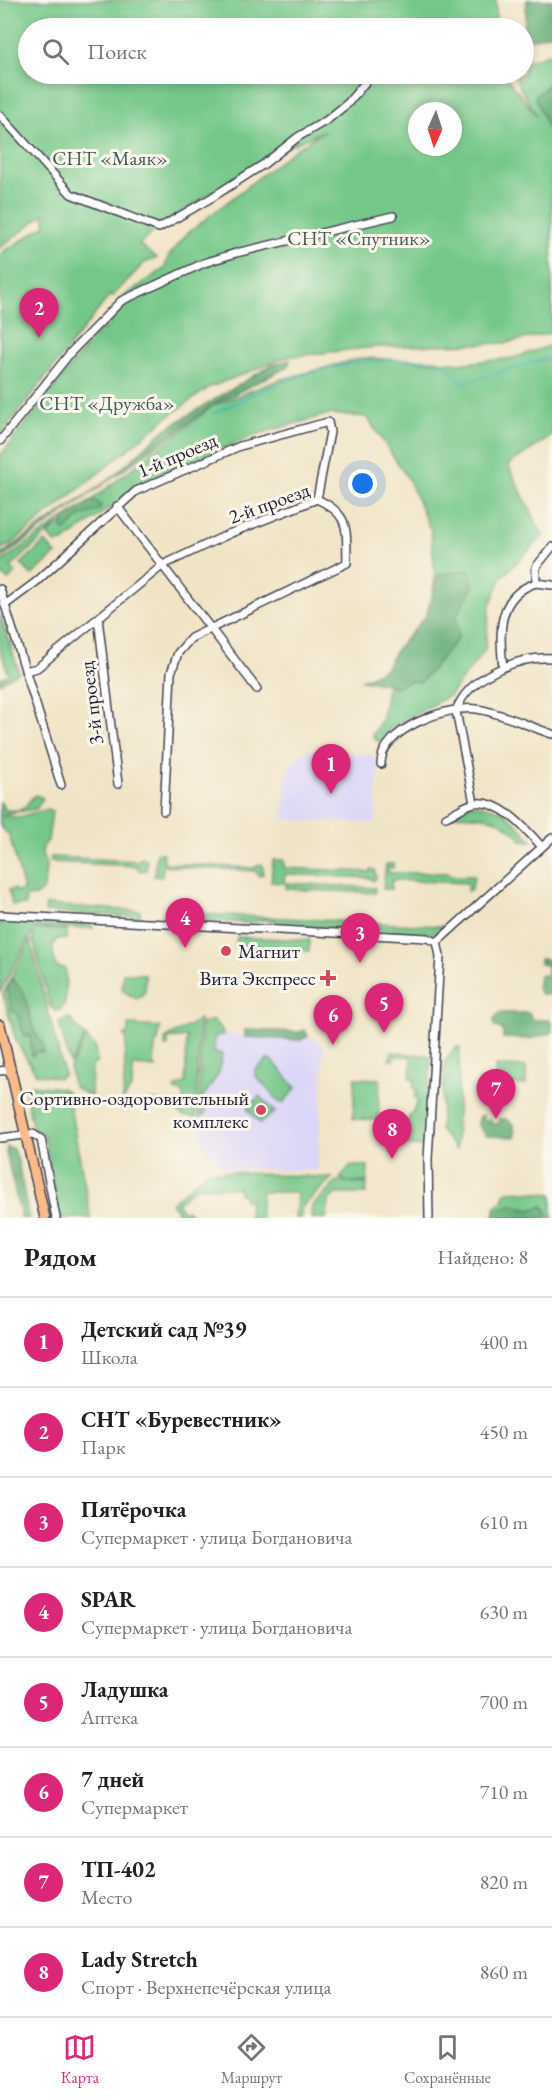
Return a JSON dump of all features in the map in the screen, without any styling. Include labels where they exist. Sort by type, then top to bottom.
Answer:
[{"type":"main road","points":[[0,1025],[45,1218]]},
{"type":"street","points":[[0,114],[71,194],[159,228],[264,164],[298,136],[327,120],[348,103],[364,84]]},
{"type":"street","points":[[0,441],[71,352],[121,301],[196,267],[236,253],[393,216]]},
{"type":"street","name":"1-й проезд","points":[[5,605],[36,582],[117,506],[146,485],[240,446],[328,422],[330,432],[317,498]]},
{"type":"street","name":"2-й проезд","points":[[26,671],[37,668],[163,565],[231,533],[317,498],[337,510],[346,526],[347,563],[210,627],[184,644],[173,663],[164,811]]},
{"type":"street","points":[[117,506],[257,689]]},
{"type":"street","points":[[536,583],[536,567],[549,550]]},
{"type":"street","points":[[503,667],[501,637],[507,606],[519,589],[536,583],[552,585]]},
{"type":"street","points":[[0,589],[61,785]]},
{"type":"street","name":"3-й проезд","points":[[98,618],[118,784]]},
{"type":"street","points":[[474,803],[456,711],[475,687],[503,667],[532,658],[552,657]]},
{"type":"street","points":[[381,764],[388,744],[401,732],[446,710],[479,709],[552,734]]},
{"type":"street","points":[[446,817],[474,803],[495,806],[546,847]]},
{"type":"street","points":[[437,942],[546,847],[552,838]]},
{"type":"street","points":[[0,915],[425,938],[437,942]]},
{"type":"street","points":[[429,1218],[428,1187],[440,956],[437,942]]},
{"type":"street","points":[[0,1071],[11,1069]]},
{"type":"street","points":[[0,1137],[36,1134],[41,1139],[56,1218]]},
{"type":"shaded area","points":[[306,750],[370,755],[378,765],[375,823],[283,819],[287,770]]},
{"type":"shaded area","points":[[210,1021],[221,1034],[314,1039],[324,1047],[318,1171],[223,1168],[200,1142],[201,1100],[207,1094]]},
{"type":"green space","points":[[0,0],[496,0],[496,18],[18,18],[18,84],[511,84],[537,116],[519,84],[534,84],[534,59],[552,53],[552,333],[506,343],[375,347],[287,357],[210,387],[165,419],[11,544],[0,549],[0,456],[101,328],[104,330],[110,324],[109,320],[122,304],[120,299],[165,268],[168,257],[188,233],[290,153],[325,130],[270,155],[162,225],[139,244],[157,258],[144,263],[112,297],[110,295],[0,435],[0,254],[46,225],[44,214],[0,248]]},
{"type":"green space","points":[[527,0],[552,0],[552,33],[534,39],[534,18],[525,18]]},
{"type":"green space","points":[[552,81],[552,138],[535,97]]},
{"type":"green space","points":[[552,345],[552,436],[508,465],[543,536],[502,577],[490,605],[485,650],[450,695],[391,728],[378,742],[372,735],[381,721],[393,660],[430,615],[435,576],[431,531],[409,480],[367,417],[329,414],[258,434],[141,485],[63,542],[56,543],[47,535],[214,405],[279,380],[362,358],[466,363],[513,358]]},
{"type":"green space","points":[[290,360],[288,367],[214,404],[0,559],[0,555],[110,479],[164,430],[270,366]]},
{"type":"green space","points":[[93,500],[101,505],[100,510],[81,516],[65,531],[62,528],[65,518]]},
{"type":"green space","points":[[64,518],[11,567],[16,573],[8,580],[0,573],[0,563]]},
{"type":"green space","points":[[45,542],[56,554],[32,575],[21,564]]},
{"type":"green space","points":[[469,570],[473,586],[456,616],[458,638],[421,682],[409,681],[393,688],[393,685],[362,680],[385,669],[396,650],[426,616],[438,575]]},
{"type":"green space","points":[[0,613],[19,672],[0,683],[0,678],[9,675],[0,650]]},
{"type":"green space","points":[[35,795],[43,798],[36,809],[7,813],[3,816],[19,817],[48,809],[52,811],[48,841],[43,846],[42,855],[46,865],[44,889],[35,896],[25,897],[26,905],[12,905],[9,890],[14,889],[16,892],[24,890],[9,835],[0,826],[0,802],[6,810],[18,810],[24,808]]},
{"type":"green space","points":[[472,804],[493,808],[507,815],[532,841],[520,840],[521,838],[512,830],[497,820],[451,815]]},
{"type":"green space","points":[[157,853],[163,853],[164,863],[254,868],[261,864],[263,874],[259,876],[255,871],[163,866],[162,877],[154,876]]},
{"type":"green space","points":[[51,857],[137,861],[143,857],[147,861],[146,870],[139,871],[137,866],[50,862]]},
{"type":"green space","points":[[273,860],[284,860],[284,868],[370,872],[371,869],[375,870],[376,878],[373,881],[371,878],[285,874],[284,883],[271,882]]},
{"type":"green space","points":[[386,864],[393,864],[393,868],[388,868],[389,873],[447,873],[453,876],[474,876],[472,889],[467,891],[468,883],[392,880],[391,889],[383,889]]},
{"type":"green space","points":[[286,883],[375,888],[375,893],[286,889]]},
{"type":"green space","points":[[46,905],[140,911],[140,917],[45,912]]},
{"type":"green space","points":[[181,913],[263,917],[263,920],[248,923],[182,919]]},
{"type":"green space","points":[[265,917],[377,923],[376,930],[280,925],[275,921],[265,920]]},
{"type":"green space","points":[[0,919],[55,924],[91,924],[93,928],[34,928],[0,992]]},
{"type":"green space","points":[[378,923],[443,926],[436,933],[378,930]]},
{"type":"green space","points":[[36,929],[67,930],[66,939],[56,939],[55,944],[52,945],[56,967],[64,968],[66,972],[65,1003],[60,1010],[55,1011],[50,1006],[32,936]]},
{"type":"green space","points":[[237,937],[310,940],[309,951],[235,947]]},
{"type":"green space","points":[[30,940],[64,1074],[59,1078],[36,1074],[16,1041],[3,994]]},
{"type":"green space","points":[[540,959],[552,960],[552,995],[541,994],[537,988],[539,976],[547,975],[547,965],[540,964]]},
{"type":"green space","points":[[123,973],[145,974],[145,992],[137,999],[122,990]]},
{"type":"green space","points":[[12,979],[23,991],[35,1033],[43,1044],[43,1053],[38,1051],[32,1056],[30,1035],[25,1037],[17,1014],[12,1011],[7,989]]},
{"type":"green space","points":[[499,1013],[528,1013],[534,1020],[549,1020],[552,1024],[552,1033],[530,1039],[503,1038],[503,1030],[494,1026],[494,1019]]},
{"type":"green space","points":[[69,1018],[85,1036],[70,1064],[59,1022]]},
{"type":"green space","points":[[199,1019],[196,1117],[183,1116],[174,1108],[152,1106],[148,1100],[184,1103],[182,1091],[175,1091],[176,1087],[185,1083],[187,1037],[168,1039],[168,1047],[165,1047],[165,1039]]},
{"type":"green space","points":[[213,1020],[222,1030],[223,1035],[215,1036],[214,1052],[222,1054],[219,1073],[199,1103],[201,1024]]},
{"type":"green space","points":[[128,1025],[160,1027],[158,1042],[155,1043],[154,1067],[157,1068],[133,1066],[132,1087],[123,1100],[126,1038],[124,1035],[128,1035]]},
{"type":"green space","points":[[245,1030],[300,1032],[305,1030],[308,1036],[301,1040],[245,1037]]},
{"type":"green space","points":[[86,1037],[95,1047],[97,1063],[92,1065],[91,1097],[73,1086],[70,1068]]},
{"type":"green space","points":[[456,1047],[460,1047],[456,1150],[440,1130],[445,1061]]},
{"type":"green space","points":[[392,1052],[431,1056],[425,1147],[406,1146],[408,1119],[418,1102],[414,1096],[417,1093],[413,1087],[414,1080],[410,1078],[412,1057],[394,1056],[394,1060],[389,1060]]},
{"type":"green space","points":[[267,1060],[272,1060],[296,1088],[283,1103],[279,1102],[255,1075],[255,1070]]},
{"type":"green space","points":[[495,1066],[526,1067],[526,1085],[495,1083]]},
{"type":"green space","points":[[355,1078],[380,1079],[378,1120],[353,1119]]},
{"type":"green space","points":[[31,1085],[61,1088],[67,1091],[91,1218],[59,1218],[44,1136],[33,1130],[26,1095],[27,1088]]},
{"type":"green space","name":"Сортивно-оздоровительный комплекс","points":[[260,1096],[275,1112],[260,1123],[247,1109]]},
{"type":"green space","points":[[199,1103],[207,1105],[205,1114],[199,1118]]},
{"type":"green space","points":[[483,1115],[485,1122],[489,1118],[493,1124],[499,1124],[500,1119],[506,1119],[514,1125],[515,1137],[487,1136],[478,1125],[478,1118]]},
{"type":"green space","points":[[7,1147],[12,1148],[17,1157],[29,1218],[21,1218],[6,1153]]},
{"type":"green space","points":[[351,1166],[368,1166],[367,1182],[347,1182],[340,1178]]},
{"type":"green space","points":[[206,1172],[332,1178],[301,1208],[301,1218],[295,1218],[297,1194],[294,1192],[261,1192],[261,1218],[249,1218],[250,1200],[244,1200],[244,1195],[239,1194],[239,1188],[198,1186],[177,1203],[184,1212],[187,1210],[191,1214],[183,1218],[171,1203]]},
{"type":"green space","points":[[338,1181],[367,1184],[366,1194],[336,1194],[328,1201],[327,1218],[311,1218],[312,1206]]},
{"type":"green space","points":[[511,1191],[552,1194],[552,1218],[494,1218],[495,1208],[503,1201],[505,1194]]},
{"type":"green space","points":[[512,1205],[530,1210],[543,1206],[548,1213],[546,1218],[495,1218],[496,1210]]},
{"type":"waterway","points":[[213,414],[295,378],[348,364],[406,359],[439,360],[465,383],[552,357]]},
{"type":"place","name":"СНТ «Буревестник»","points":[[39,338]]},
{"type":"place","name":"Детский сад №39","points":[[331,794]]},
{"type":"place","name":"SPAR","points":[[185,948]]},
{"type":"place","name":"Магнит","points":[[226,951]]},
{"type":"place","name":"Пятёрочка","points":[[360,963]]},
{"type":"place","name":"Вита Экспресс","points":[[328,978]]},
{"type":"place","name":"Ладушка","points":[[384,1033]]},
{"type":"place","name":"7 дней","points":[[333,1045]]},
{"type":"place","name":"Сортивно-оздоровительный комплекс","points":[[261,1110]]},
{"type":"place","name":"ТП-402","points":[[496,1119]]},
{"type":"place","name":"Lady Stretch","points":[[392,1159]]},
{"type":"park label","name":"СНТ «Маяк»","points":[[110,158]]},
{"type":"park label","name":"СНТ «Спутник»","points":[[359,238]]},
{"type":"park label","name":"СНТ «Дружба»","points":[[107,403]]}]
